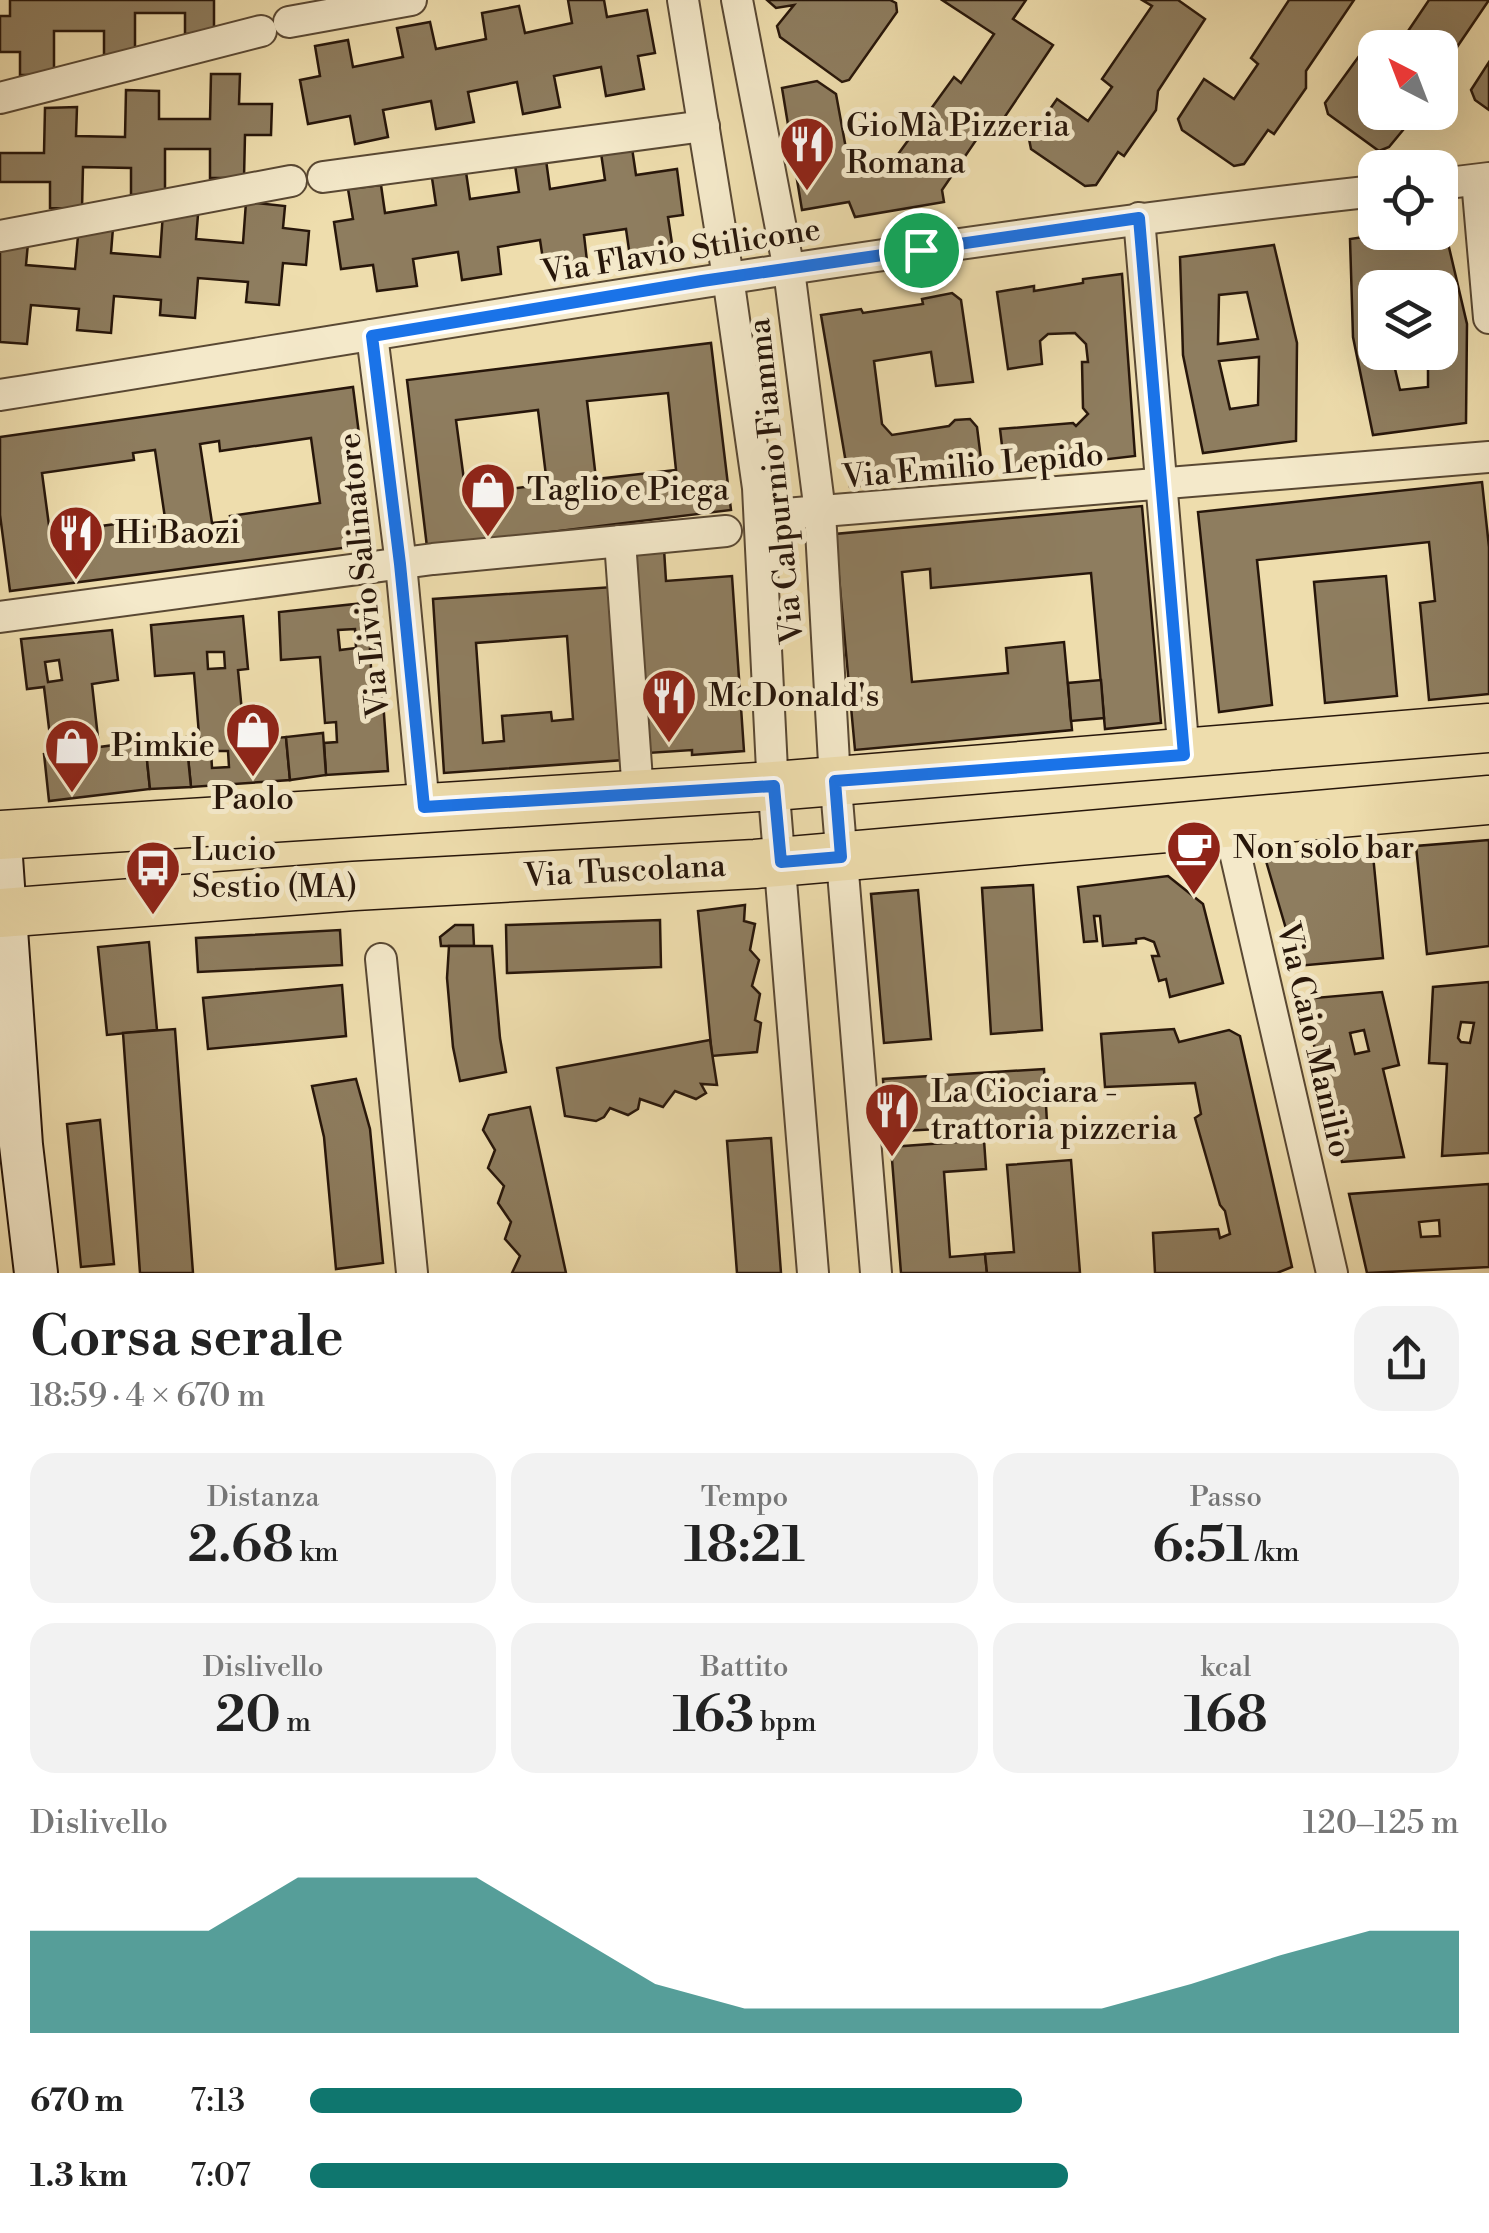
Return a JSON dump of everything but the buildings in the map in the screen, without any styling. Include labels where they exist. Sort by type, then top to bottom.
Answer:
[{"type":"main road","points":[[0,836],[774,786],[1489,728]]},
{"type":"main road","name":"Via Tuscolana","points":[[3,913],[334,887],[781,862],[1489,800]]},
{"type":"main road","points":[[0,844],[19,1121],[36,1273]]},
{"type":"street","points":[[0,98],[275,26],[412,0]]},
{"type":"street","name":"Via Calpurnio Fiamma","points":[[682,0],[704,126],[715,279],[760,516],[774,786],[813,1273]]},
{"type":"street","name":"Via Calpurnio Fiamma","points":[[737,0],[789,270],[820,512],[835,781],[876,1273]]},
{"type":"street","points":[[323,177],[704,126]]},
{"type":"street","points":[[1458,182],[1483,179],[1489,318]]},
{"type":"street","points":[[0,236],[291,182]]},
{"type":"street","name":"Via Flavio Stilicone","points":[[0,395],[715,279],[1139,218],[1358,193]]},
{"type":"street","points":[[1139,218],[1184,755]]},
{"type":"street","name":"Via Livio Salinatore","points":[[372,336],[424,807]]},
{"type":"street","name":"Via Emilio Lepido","points":[[760,516],[1489,458]]},
{"type":"street","points":[[0,617],[400,564],[726,531]]},
{"type":"street","points":[[620,541],[638,794]]},
{"type":"street","name":"Via Caio Manilio","points":[[1228,822],[1332,1273]]},
{"type":"street","points":[[382,959],[412,1273]]},
{"type":"place","name":"GioMà Pizzeria Romana","points":[[807,193]]},
{"type":"place","name":"Taglio e Piega","points":[[488,539]]},
{"type":"place","name":"Hi Baozi","points":[[76,582]]},
{"type":"place","name":"McDonald's","points":[[669,745]]},
{"type":"place","name":"Paolo","points":[[253,779]]},
{"type":"place","name":"Pimkie","points":[[72,795]]},
{"type":"place","name":"Non solo bar","points":[[1194,897]]},
{"type":"place","name":"Lucio Sestio (MA)","points":[[153,917]]},
{"type":"place","name":"La Ciociara - trattoria pizzeria","points":[[892,1159]]},
{"type":"route","points":[[1139,218],[1184,755],[835,781],[841,857],[781,862],[774,786],[424,807],[372,336],[702,281],[921,250],[1139,218]]}]
